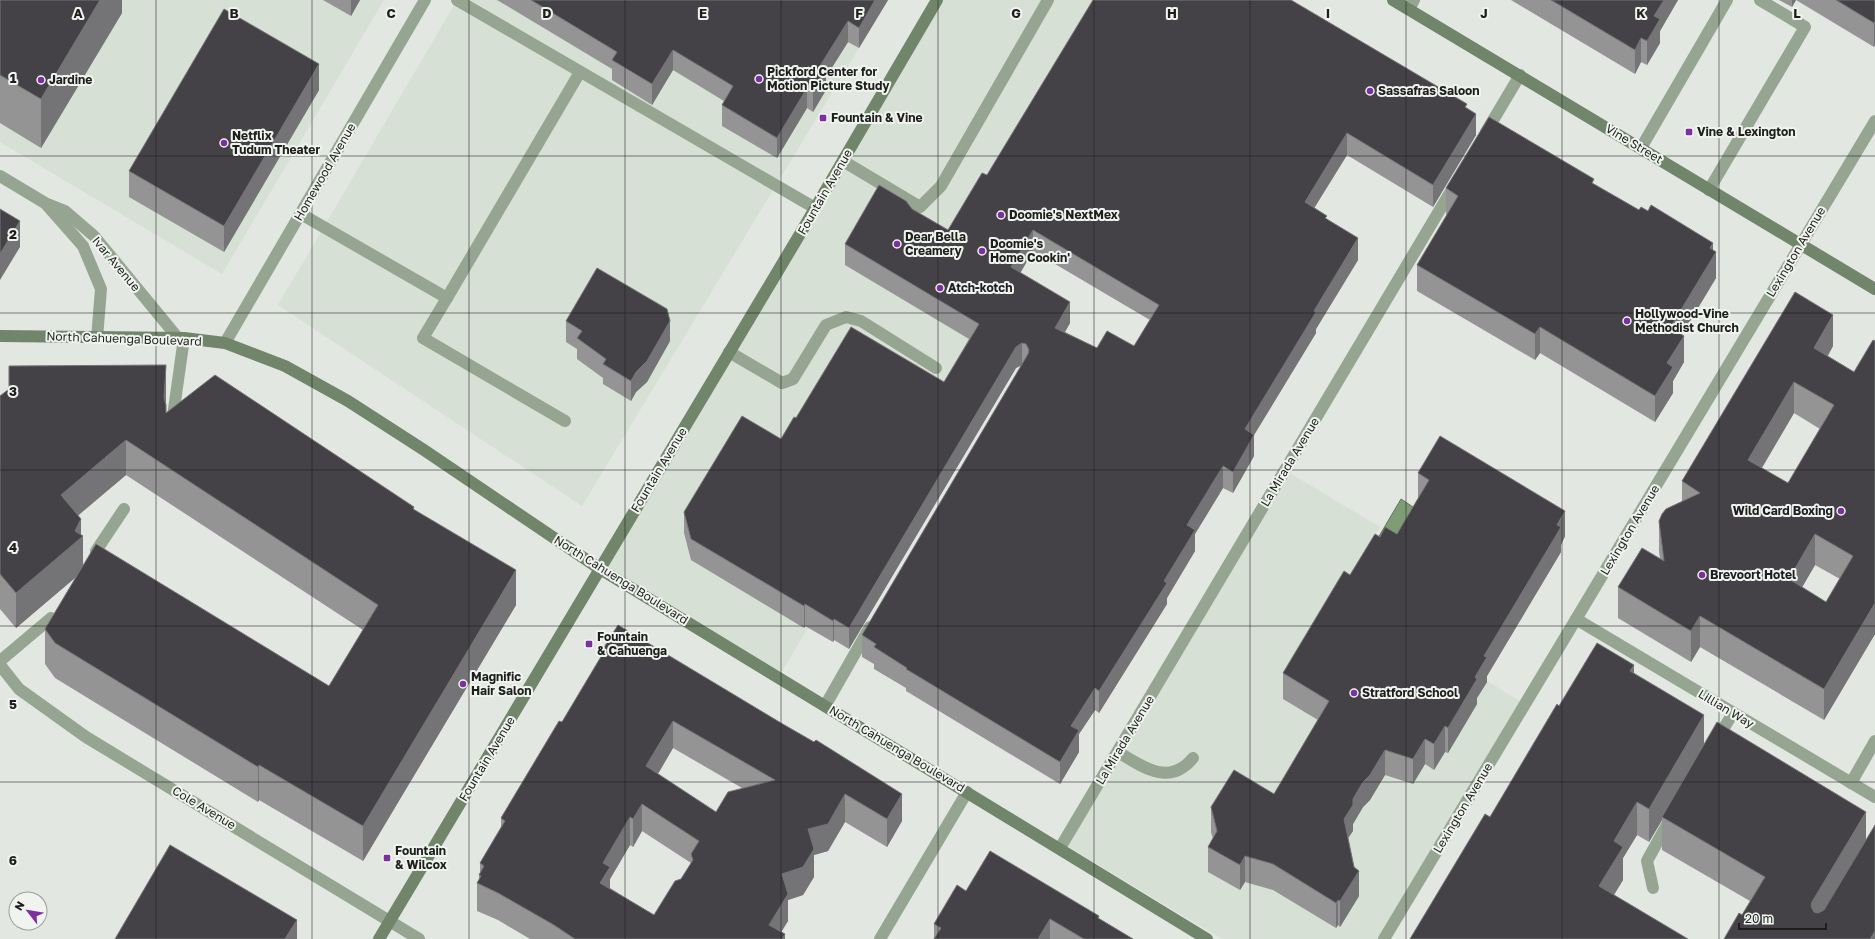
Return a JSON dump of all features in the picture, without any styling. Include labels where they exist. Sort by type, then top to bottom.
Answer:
[{"type":"main road","name":"Fountain Avenue","points":[[379,939],[843,161],[937,0]]},
{"type":"main road","name":"Vine Street","points":[[1393,0],[1411,5],[1520,75],[1875,289]]},
{"type":"main road","name":"North Cahuenga Boulevard","points":[[0,336],[181,338],[225,343],[285,366],[348,402],[424,450],[600,569],[1207,939]]},
{"type":"street","name":"Homewood Avenue","points":[[225,343],[426,0]]},
{"type":"street","points":[[457,0],[815,208]]},
{"type":"street","points":[[843,161],[920,207],[941,186],[1048,0]]},
{"type":"street","points":[[1640,148],[1727,0]]},
{"type":"street","points":[[1709,190],[1805,27],[1760,0]]},
{"type":"street","points":[[565,421],[423,338],[580,72]]},
{"type":"street","points":[[1480,142],[1520,75]]},
{"type":"street","name":"Lexington Avenue","points":[[1384,939],[1875,121]]},
{"type":"street","name":"Ivar Avenue","points":[[0,176],[45,203],[66,211],[94,236],[181,338]]},
{"type":"street","name":"La Mirada Avenue","points":[[1060,848],[1460,176]]},
{"type":"street","name":"Ivar Avenue","points":[[45,203],[83,246],[101,289],[97,338]]},
{"type":"street","points":[[301,214],[446,298]]},
{"type":"street","points":[[729,352],[782,382],[793,379],[826,325],[846,317],[861,321],[936,368]]},
{"type":"street","points":[[171,434],[181,338]]},
{"type":"street","points":[[96,551],[124,509]]},
{"type":"street","points":[[0,661],[51,618]]},
{"type":"street","points":[[825,706],[876,618]]},
{"type":"street","name":"Lillian Way","points":[[1576,619],[1875,798]]},
{"type":"street","name":"Cole Avenue","points":[[0,665],[19,689],[86,737],[419,939]]},
{"type":"street","points":[[1708,753],[1733,713]]},
{"type":"street","points":[[1851,783],[1875,741]]},
{"type":"street","points":[[1118,752],[1156,772],[1168,774],[1187,764],[1193,758]]},
{"type":"street","points":[[880,939],[967,792]]},
{"type":"street","points":[[1653,888],[1647,861],[1674,814]]},
{"type":"shaded area","points":[[0,0],[384,0],[222,274],[0,142]]},
{"type":"shaded area","name":"Pickford Center for Motion Picture Study","points":[[457,0],[888,0],[582,506],[278,305]]},
{"type":"shaded area","points":[[943,0],[1182,0],[781,673],[607,567]]},
{"type":"shaded area","points":[[1288,472],[1380,527],[1341,592],[1523,703],[1381,939],[1222,939],[1067,846]]},
{"type":"shaded area","points":[[1401,499],[1416,509],[1396,549],[1378,538]]},
{"type":"building","points":[[0,0],[100,0],[41,99],[0,75]]},
{"type":"building","name":"Pickford Center for Motion Picture Study","points":[[531,0],[875,0],[859,28],[848,21],[820,66],[826,70],[813,91],[807,88],[777,138],[722,105],[733,86],[673,50],[652,84],[612,60],[617,52]]},
{"type":"building","points":[[1093,0],[1291,0],[1467,104],[1465,107],[1476,114],[1433,185],[1347,133],[1305,202],[1327,216],[1325,218],[1358,238],[1314,311],[1316,312],[1245,429],[1254,435],[1233,472],[1223,466],[1187,525],[1195,530],[1164,581],[1167,583],[1099,691],[1095,688],[1071,726],[1079,730],[1060,762],[906,669],[907,668],[874,647],[876,644],[862,635],[1028,354],[1029,350],[1026,344],[1022,343],[1016,347],[849,628],[834,619],[833,621],[805,604],[804,606],[691,539],[684,512],[742,416],[781,439],[794,417],[796,418],[851,327],[944,382],[979,324],[845,244],[879,185],[906,201],[912,209],[948,230],[982,173],[987,175]],"holes":[[[1033,230],[1159,305],[1134,346],[1107,331],[1097,348],[1055,328],[1070,302],[1011,267]]]},
{"type":"building","points":[[1551,0],[1664,0],[1654,16],[1660,19],[1647,41],[1641,38],[1635,50]]},
{"type":"building","points":[[1836,0],[1875,0],[1874,23]]},
{"type":"building","name":"Netflix Tudum Theater","points":[[224,9],[319,64],[224,226],[129,171]]},
{"type":"building","points":[[1489,117],[1594,179],[1592,183],[1639,210],[1641,207],[1648,211],[1651,205],[1713,243],[1710,248],[1716,252],[1670,328],[1684,336],[1667,363],[1673,367],[1655,396],[1540,327],[1535,334],[1417,265],[1458,196],[1446,188]]},
{"type":"building","points":[[0,209],[20,221],[0,254]]},
{"type":"building","points":[[597,268],[667,309],[670,321],[647,361],[636,372],[631,381],[603,364],[606,359],[577,338],[582,331],[566,321]]},
{"type":"building","points":[[1795,292],[1833,315],[1814,348],[1854,372],[1873,340],[1875,341],[1875,603],[1824,689],[1700,616],[1691,631],[1618,587],[1642,548],[1664,561],[1659,521],[1662,514],[1666,509],[1700,493],[1682,481]],"holes":[[[1794,382],[1834,405],[1788,483],[1748,460]],[[1815,534],[1853,556],[1826,602],[1789,579]]]},
{"type":"building","points":[[166,365],[164,398],[166,413],[215,375],[414,507],[413,509],[516,570],[363,826],[259,765],[258,767],[55,643],[45,629],[96,544],[329,686],[378,605],[126,440],[61,495],[81,519],[75,531],[83,536],[16,593],[0,574],[0,396],[9,389],[9,366]]},
{"type":"building","points":[[1440,436],[1565,511],[1557,525],[1561,527],[1484,656],[1487,657],[1475,677],[1477,679],[1448,728],[1445,726],[1434,744],[1425,739],[1413,759],[1385,750],[1353,799],[1353,805],[1344,819],[1354,867],[1359,871],[1340,901],[1338,900],[1336,903],[1273,864],[1245,856],[1240,865],[1208,847],[1217,831],[1211,807],[1234,770],[1274,794],[1329,701],[1283,673],[1344,571],[1350,575],[1375,534],[1380,537],[1385,527],[1397,534],[1429,480],[1418,473]]},
{"type":"building","points":[[618,625],[781,723],[814,742],[816,740],[902,794],[887,819],[845,794],[828,824],[808,829],[814,849],[803,867],[782,874],[788,894],[769,925],[785,934],[782,939],[575,939],[554,925],[498,893],[477,883],[484,866],[480,863],[505,821],[501,818],[559,721],[562,722],[605,650],[603,649]],"holes":[[[673,721],[775,780],[728,792],[716,812],[646,766]],[[642,804],[699,841],[691,854],[693,860],[681,879],[675,881],[654,915],[600,883],[610,867],[603,863],[630,817],[633,819]]]},
{"type":"building","points":[[1597,643],[1634,665],[1630,671],[1704,715],[1649,809],[1637,802],[1614,841],[1623,847],[1599,886],[1688,939],[1410,939],[1485,814],[1490,817],[1557,704],[1559,706]]},
{"type":"building","points":[[1717,722],[1866,812],[1811,906],[1814,912],[1818,913],[1824,910],[1875,825],[1875,931],[1870,939],[1724,939],[1739,913],[1742,915],[1765,877],[1662,817]]},
{"type":"building","points":[[170,845],[297,920],[285,939],[115,939]]},
{"type":"building","points":[[990,851],[1099,916],[1098,918],[1133,939],[1084,939],[1050,919],[1038,939],[934,939],[941,928],[934,924],[957,885],[966,891]]},
{"type":"place","name":"Pickford Center for Motion Picture Study","points":[[759,79]]},
{"type":"place","name":"Jardine","points":[[41,80]]},
{"type":"place","name":"Sassafras Saloon","points":[[1370,91]]},
{"type":"place","name":"Fountain & Vine","points":[[823,118]]},
{"type":"place","name":"Vine & Lexington","points":[[1689,132]]},
{"type":"place","name":"Netflix Tudum Theater","points":[[224,143]]},
{"type":"place","name":"Doomie's NextMex","points":[[1001,215]]},
{"type":"place","name":"Dear Bella Creamery","points":[[897,244]]},
{"type":"place","name":"Doomie's Home Cookin'","points":[[982,251]]},
{"type":"place","name":"Atch-kotch","points":[[940,288]]},
{"type":"place","name":"Hollywood-Vine Methodist Church","points":[[1627,321]]},
{"type":"place","name":"Wild Card Boxing","points":[[1841,511]]},
{"type":"place","name":"Brevoort Hotel","points":[[1702,575]]},
{"type":"place","name":"Fountain & Cahuenga","points":[[589,644]]},
{"type":"place","name":"Magnific Hair Salon","points":[[463,684]]},
{"type":"place","name":"Stratford School","points":[[1354,693]]},
{"type":"place","name":"Fountain & Wilcox","points":[[387,858]]}]
